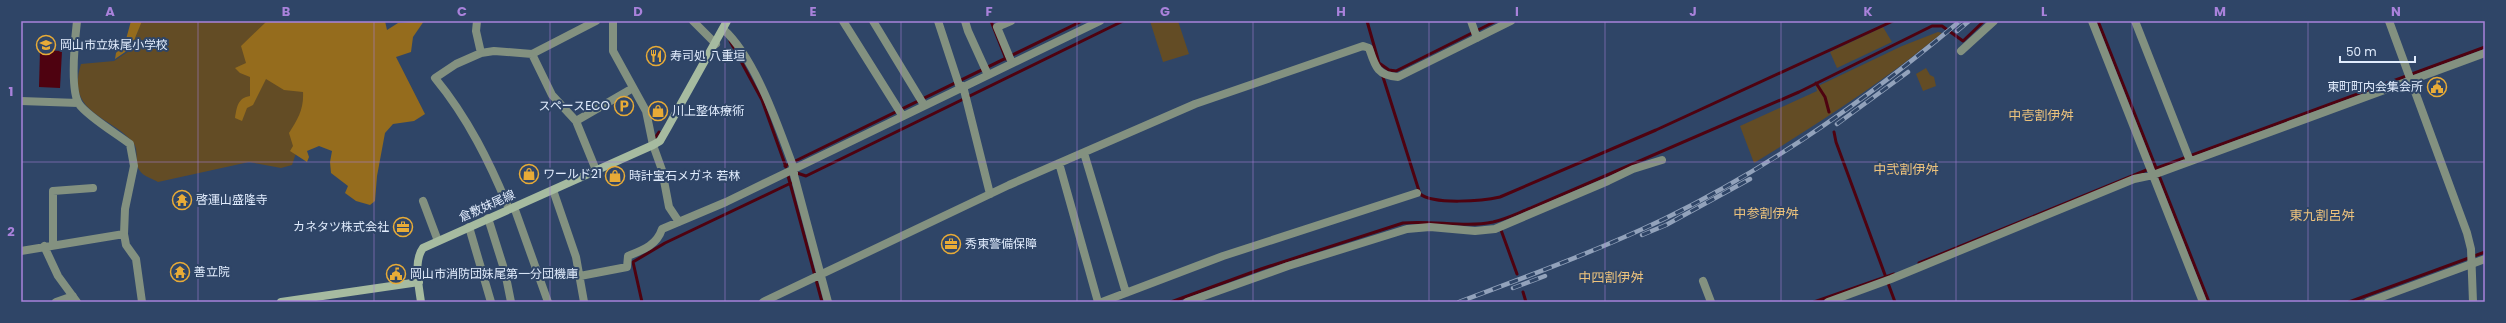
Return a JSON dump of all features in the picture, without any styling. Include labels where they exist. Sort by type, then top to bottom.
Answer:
[{"type":"main road","name":"倉敷妹尾線","points":[[419,282],[419,253],[423,248],[653,145],[660,140],[716,44],[725,25]]},
{"type":"main road","points":[[281,302],[419,282],[421,302]]},
{"type":"street","points":[[77,21],[73,67],[78,103],[89,114],[130,144],[132,152],[134,166],[125,209],[124,234],[126,245],[136,259],[142,302]]},
{"type":"street","points":[[477,21],[476,31],[480,53]]},
{"type":"street","points":[[548,302],[512,208],[473,132],[453,100],[436,78],[456,64],[480,53],[494,51],[532,54],[596,21]]},
{"type":"street","points":[[613,21],[613,51],[646,111],[653,145],[662,170],[669,207],[679,222]]},
{"type":"street","points":[[694,21],[716,44]]},
{"type":"street","points":[[843,21],[900,112]]},
{"type":"street","points":[[873,21],[922,102]]},
{"type":"street","points":[[938,21],[966,98],[990,194]]},
{"type":"street","points":[[966,21],[968,31],[986,71]]},
{"type":"street","points":[[1010,59],[997,27],[1011,21]]},
{"type":"street","points":[[580,276],[627,266],[628,256],[644,249],[659,239],[662,229],[791,168],[900,112],[960,85],[1010,59],[1100,21]]},
{"type":"street","points":[[763,302],[990,194],[1195,104],[1363,46],[1369,48],[1375,68],[1388,76],[1398,77],[1474,30],[1511,21]]},
{"type":"street","points":[[1962,50],[1994,21]]},
{"type":"street","points":[[2092,21],[2157,174],[2203,302]]},
{"type":"street","points":[[2135,21],[2189,158]]},
{"type":"street","points":[[2389,21],[2467,233],[2471,259],[2472,302]]},
{"type":"street","points":[[725,25],[735,39],[766,98],[794,175],[817,277],[828,302]]},
{"type":"street","points":[[1828,302],[1888,280],[2134,179],[2157,174],[2189,158],[2409,77],[2485,53]]},
{"type":"street","points":[[532,54],[552,95],[576,121],[596,170]]},
{"type":"street","points":[[576,121],[633,88]]},
{"type":"street","points":[[21,101],[78,103]]},
{"type":"street","points":[[1084,153],[1126,293]]},
{"type":"street","points":[[1187,302],[1288,266],[1407,229],[1430,227],[1475,231],[1495,229],[1633,169],[1662,160]]},
{"type":"street","points":[[1059,163],[1098,302]]},
{"type":"street","points":[[53,245],[52,191],[93,188]]},
{"type":"street","points":[[553,190],[576,257],[584,302]]},
{"type":"street","points":[[1102,302],[1223,256],[1417,193]]},
{"type":"street","points":[[423,202],[438,241]]},
{"type":"street","points":[[488,218],[505,272],[511,302]]},
{"type":"street","points":[[469,227],[491,302]]},
{"type":"street","points":[[21,251],[124,234]]},
{"type":"street","points":[[44,246],[58,276],[75,299],[56,302]]},
{"type":"street","points":[[2368,302],[2471,259],[2485,259]]},
{"type":"street","points":[[1703,282],[1711,302]]},
{"type":"shaded area","points":[[131,21],[142,21],[131,48],[115,59],[116,53],[125,43]]},
{"type":"shaded area","points":[[141,21],[285,21],[319,84],[292,165],[281,168],[249,162],[158,182],[141,173],[137,164],[136,148],[134,144],[121,131],[91,110],[84,102],[79,92],[78,80],[81,64],[114,61],[132,49]]},
{"type":"shaded area","points":[[385,21],[387,30],[398,23],[424,21],[413,37],[411,52],[396,57],[425,114],[414,121],[393,124],[385,133],[377,176],[375,201],[370,205],[356,201],[345,193],[348,186],[331,173],[330,162],[332,151],[319,146],[307,151],[309,157],[307,162],[290,151],[293,146],[289,133],[300,114],[303,92],[284,90],[266,79],[253,105],[247,108],[242,121],[235,118],[239,103],[246,97],[250,96],[250,77],[240,73],[235,68],[246,63],[241,46],[266,22]]},
{"type":"shaded area","points":[[1150,21],[1178,21],[1189,54],[1163,62]]},
{"type":"shaded area","points":[[1883,27],[1892,42],[1837,68],[1830,52]]},
{"type":"shaded area","points":[[1938,32],[1942,33],[1874,85],[1754,163],[1740,126],[1817,91],[1816,87],[1902,46]]},
{"type":"shaded area","points":[[40,50],[62,51],[60,88],[39,87]]},
{"type":"shaded area","points":[[1926,68],[1930,75],[1934,77],[1936,86],[1923,91],[1916,74]]},
{"type":"waterway","points":[[991,21],[1006,59]]},
{"type":"waterway","points":[[785,166],[1082,21]]},
{"type":"waterway","points":[[797,173],[806,176],[1123,21]]},
{"type":"waterway","points":[[1367,21],[1379,63],[1389,70],[1396,71],[1496,21]]},
{"type":"waterway","points":[[1383,77],[1420,194],[1436,200],[1482,200],[1500,197],[1656,130],[1893,21]]},
{"type":"waterway","points":[[1171,302],[1261,269],[1403,223],[1426,222],[1482,224],[1503,219],[1799,92],[1932,26],[1942,26],[1963,41],[1984,21]]},
{"type":"waterway","points":[[2098,21],[2209,302]]},
{"type":"waterway","points":[[730,41],[762,100],[786,167]]},
{"type":"waterway","points":[[2153,167],[2157,168],[2485,47]]},
{"type":"waterway","points":[[1816,83],[1825,97],[1829,112]]},
{"type":"waterway","points":[[655,138],[659,132]]},
{"type":"waterway","points":[[1834,132],[1836,142],[1895,302]]},
{"type":"waterway","points":[[1919,263],[2149,169]]},
{"type":"waterway","points":[[787,172],[822,302]]},
{"type":"waterway","points":[[642,302],[633,262],[665,243],[791,183]]},
{"type":"waterway","points":[[1501,230],[1517,274]]},
{"type":"waterway","points":[[2349,302],[2485,252]]},
{"type":"waterway","points":[[1814,302],[1894,274]]},
{"type":"waterway","points":[[1523,292],[1526,302]]},
{"type":"railway","points":[[1459,302],[1613,242],[1704,199],[1781,154],[1855,104],[1960,21]]},
{"type":"railway","points":[[1957,31],[1969,21]]},
{"type":"railway","points":[[1837,124],[1908,72]]},
{"type":"railway","points":[[1642,235],[1666,225],[1750,179]]},
{"type":"railway","points":[[1513,288],[1545,276]]},
{"type":"place","name":"岡山市立妹尾小学校","points":[[46,45]]},
{"type":"place","name":"寿司処 八重垣","points":[[656,56]]},
{"type":"place","name":"東町町内会集会所","points":[[2437,87]]},
{"type":"place","name":"スペースECO","points":[[624,106]]},
{"type":"place","name":"川上整体療術","points":[[658,111]]},
{"type":"place","name":"ワールド21","points":[[529,174]]},
{"type":"place","name":"時計宝石メガネ 若林","points":[[615,176]]},
{"type":"place","name":"啓運山盛隆寺","points":[[182,200]]},
{"type":"place","name":"カネタツ株式会社","points":[[403,227]]},
{"type":"place","name":"秀東警備保障","points":[[951,244]]},
{"type":"place","name":"善立院","points":[[180,272]]},
{"type":"place","name":"岡山市消防団妹尾第一分団機庫","points":[[396,274]]},
{"type":"district","name":"中壱割伊舛","points":[[2041,115]]},
{"type":"district","name":"中弐割伊舛","points":[[1906,169]]},
{"type":"district","name":"中参割伊舛","points":[[1766,213]]},
{"type":"district","name":"東九割呂舛","points":[[2322,215]]},
{"type":"district","name":"中四割伊舛","points":[[1611,277]]}]
